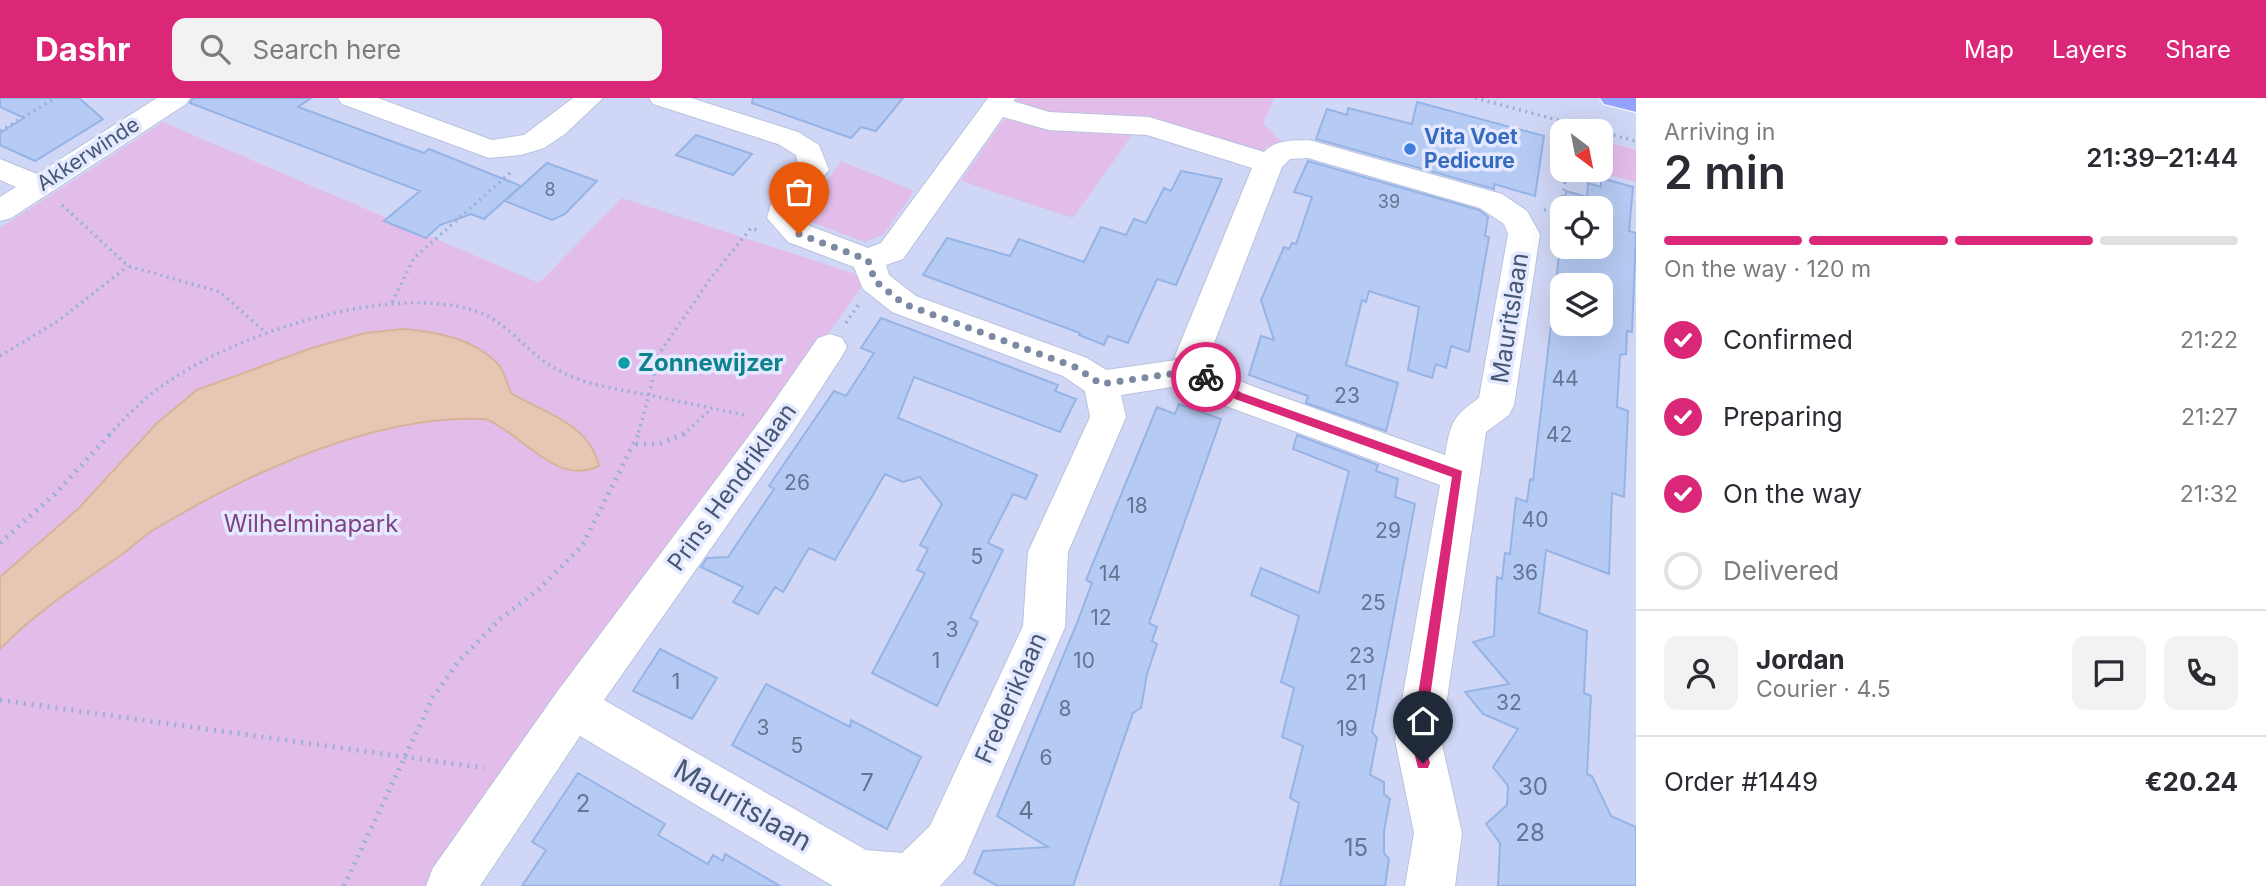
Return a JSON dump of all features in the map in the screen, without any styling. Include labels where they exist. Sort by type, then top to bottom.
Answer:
[{"type":"main road","points":[[1614,98],[1636,104]]},
{"type":"street","name":"Akkerwinde","points":[[0,211],[176,98]]},
{"type":"street","points":[[352,98],[489,149],[511,150],[526,147],[541,139],[589,98]]},
{"type":"street","points":[[663,98],[788,138],[809,151],[814,170],[784,204],[782,218],[799,234],[871,270],[904,304],[1075,367],[1101,384],[1198,370]]},
{"type":"street","points":[[871,270],[892,250],[1000,102],[1149,126],[1269,163],[1192,356],[1198,370],[1213,384],[1239,396],[1458,475]]},
{"type":"street","name":"Mauritslaan","points":[[1269,163],[1282,150],[1309,149],[1492,201],[1516,218],[1524,234],[1496,405],[1469,425],[1458,475],[1418,740],[1438,832],[1430,886]]},
{"type":"street","points":[[0,168],[37,186]]},
{"type":"street","name":"Prins Hendriklaan","points":[[451,886],[573,707],[779,423],[830,347]]},
{"type":"street","name":"Frederiklaan","points":[[913,882],[947,844],[1044,627],[1048,552],[1108,417],[1101,384]]},
{"type":"street","name":"Mauritslaan","points":[[573,707],[860,874],[913,882]]},
{"type":"path","points":[[0,131],[56,98]]},
{"type":"path","points":[[1475,98],[1554,119]]},
{"type":"path","points":[[1614,136],[1636,141]]},
{"type":"path","points":[[392,302],[414,258],[516,167],[511,150]]},
{"type":"path","points":[[1516,218],[1561,205],[1565,182]]},
{"type":"path","points":[[37,186],[75,215],[128,266],[220,292],[266,333]]},
{"type":"path","points":[[344,886],[433,697],[458,662],[500,619],[538,590],[582,546],[636,444],[659,354],[710,279],[751,228],[775,236],[799,234]]},
{"type":"path","points":[[0,356],[58,321],[128,266]]},
{"type":"path","points":[[830,347],[871,270]]},
{"type":"path","points":[[0,543],[54,495],[121,422],[160,388],[211,357],[266,333],[392,302],[432,303],[477,312],[501,326],[557,370],[594,384],[779,423]]},
{"type":"path","points":[[636,444],[647,446],[677,440],[699,425],[712,408]]},
{"type":"path","points":[[0,701],[406,754],[527,775]]},
{"type":"shaded area","points":[[0,98],[1636,98],[1636,886],[0,886]]},
{"type":"shaded area","points":[[404,329],[454,338],[487,354],[502,369],[511,393],[576,430],[594,451],[599,466],[585,470],[559,467],[486,419],[441,420],[399,426],[356,437],[270,469],[155,529],[42,612],[0,649],[0,577],[79,508],[157,423],[197,390],[312,348],[365,333]]},
{"type":"green space","points":[[1019,98],[1274,98],[1263,124],[1284,144],[1266,147],[1263,155],[1131,118],[1050,119],[1011,109]]},
{"type":"green space","points":[[1004,119],[1048,130],[1135,131],[1073,218],[961,181]]},
{"type":"green space","name":"Wilhelminapark","points":[[163,122],[539,283],[622,198],[868,278],[433,886],[0,886],[0,228]]},
{"type":"green space","points":[[1614,144],[1636,150],[1636,182],[1614,176]]},
{"type":"green space","points":[[841,161],[914,191],[884,234],[865,242],[808,221],[808,207]]},
{"type":"building","points":[[0,98],[79,98],[103,119],[35,161],[0,145],[0,133],[24,118],[0,107]]},
{"type":"building","points":[[193,98],[311,98],[298,107],[424,153],[429,149],[521,186],[484,219],[471,214],[440,225],[426,238],[384,221],[420,191],[190,103]]},
{"type":"building","points":[[753,98],[903,98],[876,131],[861,127],[851,138],[752,103]]},
{"type":"building","points":[[1417,102],[1544,136],[1535,196],[1494,184],[1494,189],[1316,139],[1327,109],[1347,115],[1348,108],[1412,124]]},
{"type":"building","points":[[696,135],[752,154],[733,175],[676,155]]},
{"type":"building","points":[[1308,161],[1479,210],[1488,217],[1485,236],[1489,237],[1469,352],[1451,346],[1446,368],[1436,364],[1432,378],[1408,370],[1419,307],[1369,291],[1366,302],[1362,300],[1346,365],[1398,383],[1386,431],[1306,403],[1308,396],[1249,375],[1261,336],[1274,340],[1261,300],[1284,247],[1289,249],[1292,243],[1296,244],[1312,197],[1294,192]]},
{"type":"building","points":[[547,163],[597,181],[565,214],[552,220],[505,201]]},
{"type":"building","points":[[1181,171],[1222,179],[1176,285],[1157,279],[1128,343],[1108,336],[1104,345],[1079,335],[1080,333],[923,275],[947,238],[1010,256],[1019,239],[1084,262],[1101,227],[1126,235],[1134,219],[1146,223],[1164,188],[1171,191]]},
{"type":"building","points":[[1601,182],[1614,182],[1633,187],[1629,231],[1636,233],[1632,332],[1627,331],[1626,354],[1620,355],[1617,407],[1628,411],[1624,497],[1612,493],[1609,574],[1546,550],[1539,613],[1587,631],[1584,693],[1591,696],[1587,774],[1592,776],[1611,816],[1636,827],[1636,886],[1498,886],[1500,843],[1486,824],[1507,805],[1508,786],[1493,767],[1518,729],[1483,714],[1465,692],[1509,684],[1473,642],[1494,636],[1497,577],[1502,579],[1505,553],[1510,554],[1516,498],[1527,502],[1530,479],[1533,480],[1550,333],[1550,336],[1613,336],[1613,273],[1557,273],[1559,259],[1613,259],[1613,196],[1587,196],[1588,183],[1601,187]]},
{"type":"building","points":[[1566,191],[1584,196],[1565,196]]},
{"type":"building","points":[[881,318],[1058,385],[1055,391],[1076,399],[1060,432],[914,377],[898,418],[1037,475],[1026,499],[1013,494],[988,543],[1003,550],[970,618],[978,622],[937,706],[872,673],[925,573],[917,570],[928,549],[920,545],[942,504],[920,477],[903,482],[885,474],[835,560],[809,548],[783,592],[775,587],[758,614],[733,602],[743,587],[701,567],[707,558],[728,557],[774,489],[769,486],[834,391],[846,396],[874,353],[861,348]]},
{"type":"building","points":[[1179,404],[1221,419],[1149,623],[1157,627],[1152,641],[1157,644],[1147,674],[1141,708],[1133,713],[1073,886],[998,886],[974,873],[983,851],[1048,847],[997,816],[1077,623],[1092,583],[1086,580],[1157,407],[1175,414]]},
{"type":"building","points":[[1297,435],[1378,465],[1376,471],[1398,479],[1395,497],[1415,504],[1372,732],[1377,738],[1370,775],[1384,782],[1384,794],[1390,799],[1384,831],[1384,853],[1389,859],[1385,886],[1280,886],[1299,803],[1290,798],[1303,746],[1282,737],[1294,688],[1281,682],[1299,616],[1251,595],[1261,568],[1319,593],[1349,471],[1293,449]]},
{"type":"building","points":[[660,649],[717,678],[692,719],[633,691]]},
{"type":"building","points":[[766,684],[850,727],[851,720],[921,757],[887,829],[732,745]]},
{"type":"building","points":[[578,773],[665,824],[658,835],[708,864],[713,855],[723,861],[725,854],[780,886],[522,886],[546,850],[532,842]]},
{"type":"way so far","points":[[799,234],[868,260],[875,281],[904,304],[1075,367],[1101,384],[1198,370],[1206,377]]},
{"type":"place","name":"Vita Voet Pedicure","points":[[1410,149]]},
{"type":"place","name":"Zonnewijzer","points":[[624,363]]},
{"type":"route","points":[[1206,377],[1213,384],[1239,396],[1458,475],[1418,740],[1423,763]]}]
